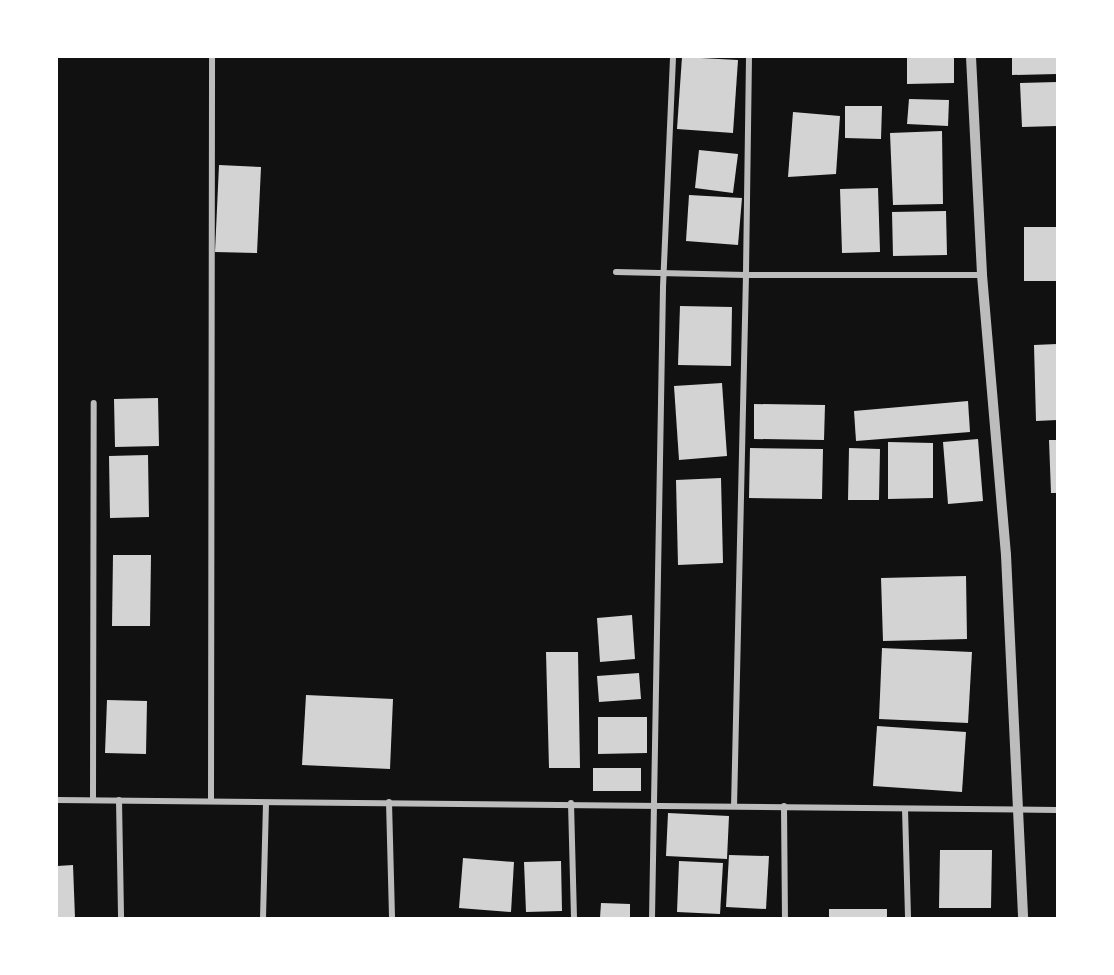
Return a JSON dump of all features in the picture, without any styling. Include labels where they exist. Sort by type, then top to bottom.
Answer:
[{"type":"street","points":[[211,800],[212,57]]},
{"type":"street","points":[[652,918],[663,274],[673,57]]},
{"type":"street","points":[[734,806],[749,57]]},
{"type":"street","points":[[971,57],[982,275],[1006,555],[1023,918]]},
{"type":"street","points":[[616,273],[982,275]]},
{"type":"street","points":[[93,800],[94,403]]},
{"type":"street","points":[[57,800],[211,800],[266,804],[571,803],[653,806],[1057,810]]},
{"type":"street","points":[[119,800],[121,918]]},
{"type":"street","points":[[389,802],[392,918]]},
{"type":"street","points":[[571,803],[574,918]]},
{"type":"street","points":[[263,918],[266,804]]},
{"type":"street","points":[[784,806],[784,918]]},
{"type":"street","points":[[905,809],[908,918]]},
{"type":"building","points":[[682,57],[738,60],[733,133],[677,129]]},
{"type":"building","points":[[907,57],[954,57],[954,83],[907,84]]},
{"type":"building","points":[[1012,57],[1057,57],[1057,74],[1012,75]]},
{"type":"building","points":[[1057,82],[1057,126],[1022,127],[1020,83]]},
{"type":"building","points":[[909,99],[949,100],[948,126],[907,124]]},
{"type":"building","points":[[845,106],[882,106],[881,139],[845,138]]},
{"type":"building","points":[[793,112],[840,116],[836,174],[788,177]]},
{"type":"building","points":[[942,131],[943,204],[893,205],[890,133]]},
{"type":"building","points":[[699,150],[738,154],[733,193],[695,188]]},
{"type":"building","points":[[219,165],[261,167],[257,253],[215,252]]},
{"type":"building","points":[[878,188],[880,252],[842,253],[840,189]]},
{"type":"building","points":[[689,195],[742,198],[738,245],[686,241]]},
{"type":"building","points":[[946,211],[947,255],[893,256],[892,212]]},
{"type":"building","points":[[1024,227],[1057,227],[1057,281],[1024,281]]},
{"type":"building","points":[[680,306],[732,307],[731,366],[678,365]]},
{"type":"building","points":[[1057,344],[1057,420],[1036,421],[1034,345]]},
{"type":"building","points":[[722,383],[727,456],[679,460],[674,386]]},
{"type":"building","points":[[158,398],[159,446],[115,447],[114,399]]},
{"type":"building","points":[[968,401],[970,432],[856,441],[854,411]]},
{"type":"building","points":[[754,404],[825,405],[824,440],[754,439]]},
{"type":"building","points":[[978,439],[983,501],[948,504],[943,442]]},
{"type":"building","points":[[1049,440],[1057,440],[1057,493],[1051,493]]},
{"type":"building","points":[[888,442],[933,443],[933,498],[888,499]]},
{"type":"building","points":[[750,448],[823,449],[822,499],[749,498]]},
{"type":"building","points":[[849,448],[880,449],[879,500],[848,500]]},
{"type":"building","points":[[148,455],[149,517],[110,518],[109,456]]},
{"type":"building","points":[[721,478],[723,563],[678,565],[676,480]]},
{"type":"building","points":[[113,555],[151,555],[150,626],[112,626]]},
{"type":"building","points":[[966,576],[967,639],[883,641],[881,578]]},
{"type":"building","points":[[632,615],[635,659],[600,662],[597,618]]},
{"type":"building","points":[[882,648],[972,652],[968,723],[879,719]]},
{"type":"building","points":[[546,652],[578,652],[580,768],[549,768]]},
{"type":"building","points":[[639,673],[641,699],[599,702],[597,676]]},
{"type":"building","points":[[306,695],[393,699],[390,769],[302,765]]},
{"type":"building","points":[[107,700],[147,701],[146,754],[105,753]]},
{"type":"building","points":[[598,717],[647,717],[647,753],[598,754]]},
{"type":"building","points":[[877,726],[966,732],[962,792],[873,786]]},
{"type":"building","points":[[593,768],[641,768],[641,791],[593,791]]},
{"type":"building","points":[[668,813],[729,816],[727,859],[666,856]]},
{"type":"building","points":[[940,850],[992,850],[991,908],[939,908]]},
{"type":"building","points":[[729,855],[769,856],[766,909],[726,907]]},
{"type":"building","points":[[463,858],[514,862],[511,912],[459,908]]},
{"type":"building","points":[[561,861],[562,911],[526,912],[524,862]]},
{"type":"building","points":[[679,861],[723,863],[720,914],[677,912]]},
{"type":"building","points":[[73,865],[75,918],[57,918],[57,866]]},
{"type":"building","points":[[601,903],[630,904],[630,918],[600,918]]},
{"type":"building","points":[[829,909],[887,909],[887,918],[829,918]]}]
